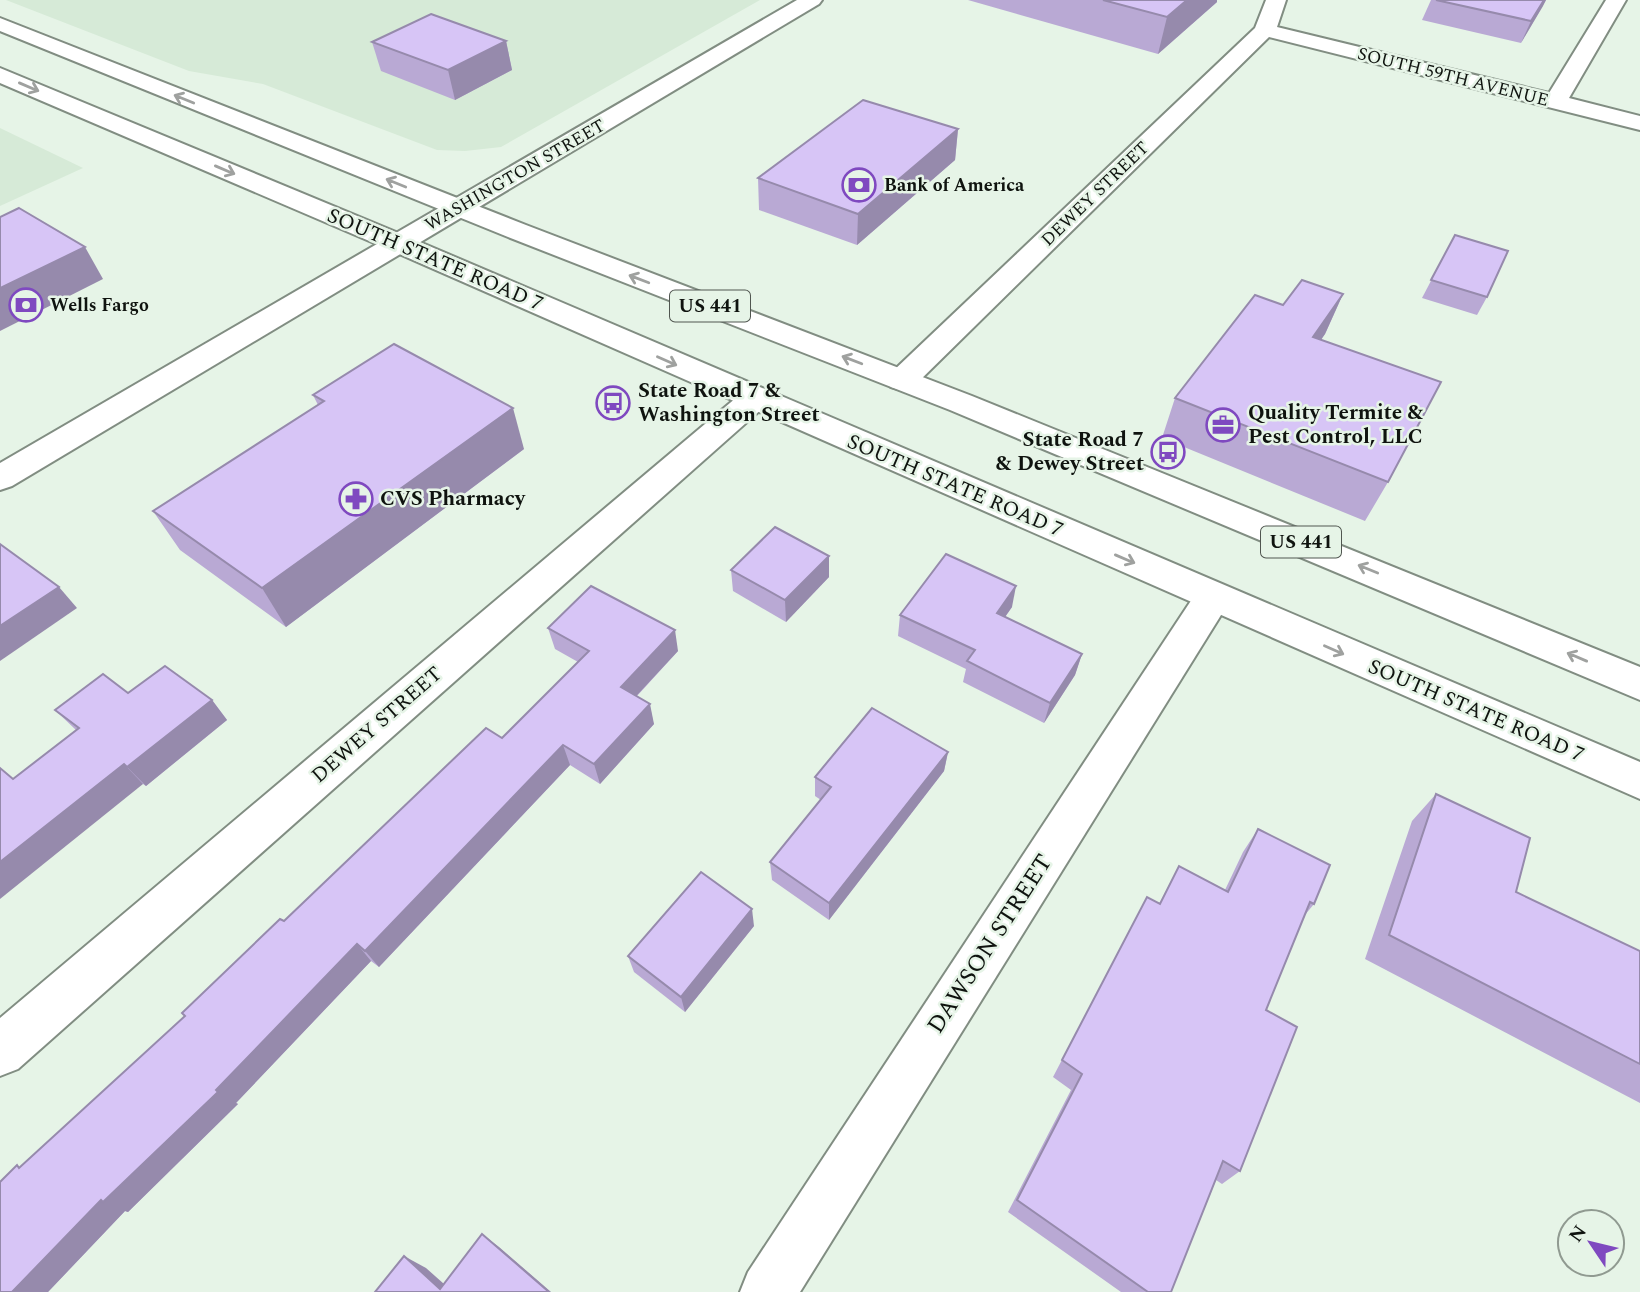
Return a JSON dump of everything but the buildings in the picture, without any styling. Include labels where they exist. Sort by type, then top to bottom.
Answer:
[{"type":"street","name":"WASHINGTON STREET","points":[[0,478],[812,0]]},
{"type":"street","name":"DEWEY STREET","points":[[902,380],[1265,30],[1276,0]]},
{"type":"street","points":[[1555,102],[1616,0]]},
{"type":"street","name":"US 441","points":[[0,24],[459,208],[902,380],[1378,573],[1640,684]]},
{"type":"street","name":"SOUTH 59TH AVENUE","points":[[1265,30],[1640,123]]},
{"type":"street","name":"SOUTH STATE ROAD 7","points":[[0,75],[398,243],[1638,779]]},
{"type":"street","name":"DEWEY STREET","points":[[0,1051],[754,399]]},
{"type":"street","name":"DAWSON STREET","points":[[768,1292],[1213,597]]},
{"type":"shaded area","points":[[6,0],[760,0],[501,147],[465,151],[437,150],[263,84],[189,71]]},
{"type":"shaded area","points":[[0,128],[83,168],[0,206]]},
{"type":"place","name":"Bank of America","points":[[859,185]]},
{"type":"place","name":"Wells Fargo","points":[[26,305]]},
{"type":"place","name":"State Road 7 & Washington Street","points":[[613,403]]},
{"type":"place","name":"Quality Termite & Pest Control, LLC","points":[[1223,425]]},
{"type":"place","name":"State Road 7 & Dewey Street","points":[[1168,452]]},
{"type":"place","name":"CVS Pharmacy","points":[[356,499]]}]
